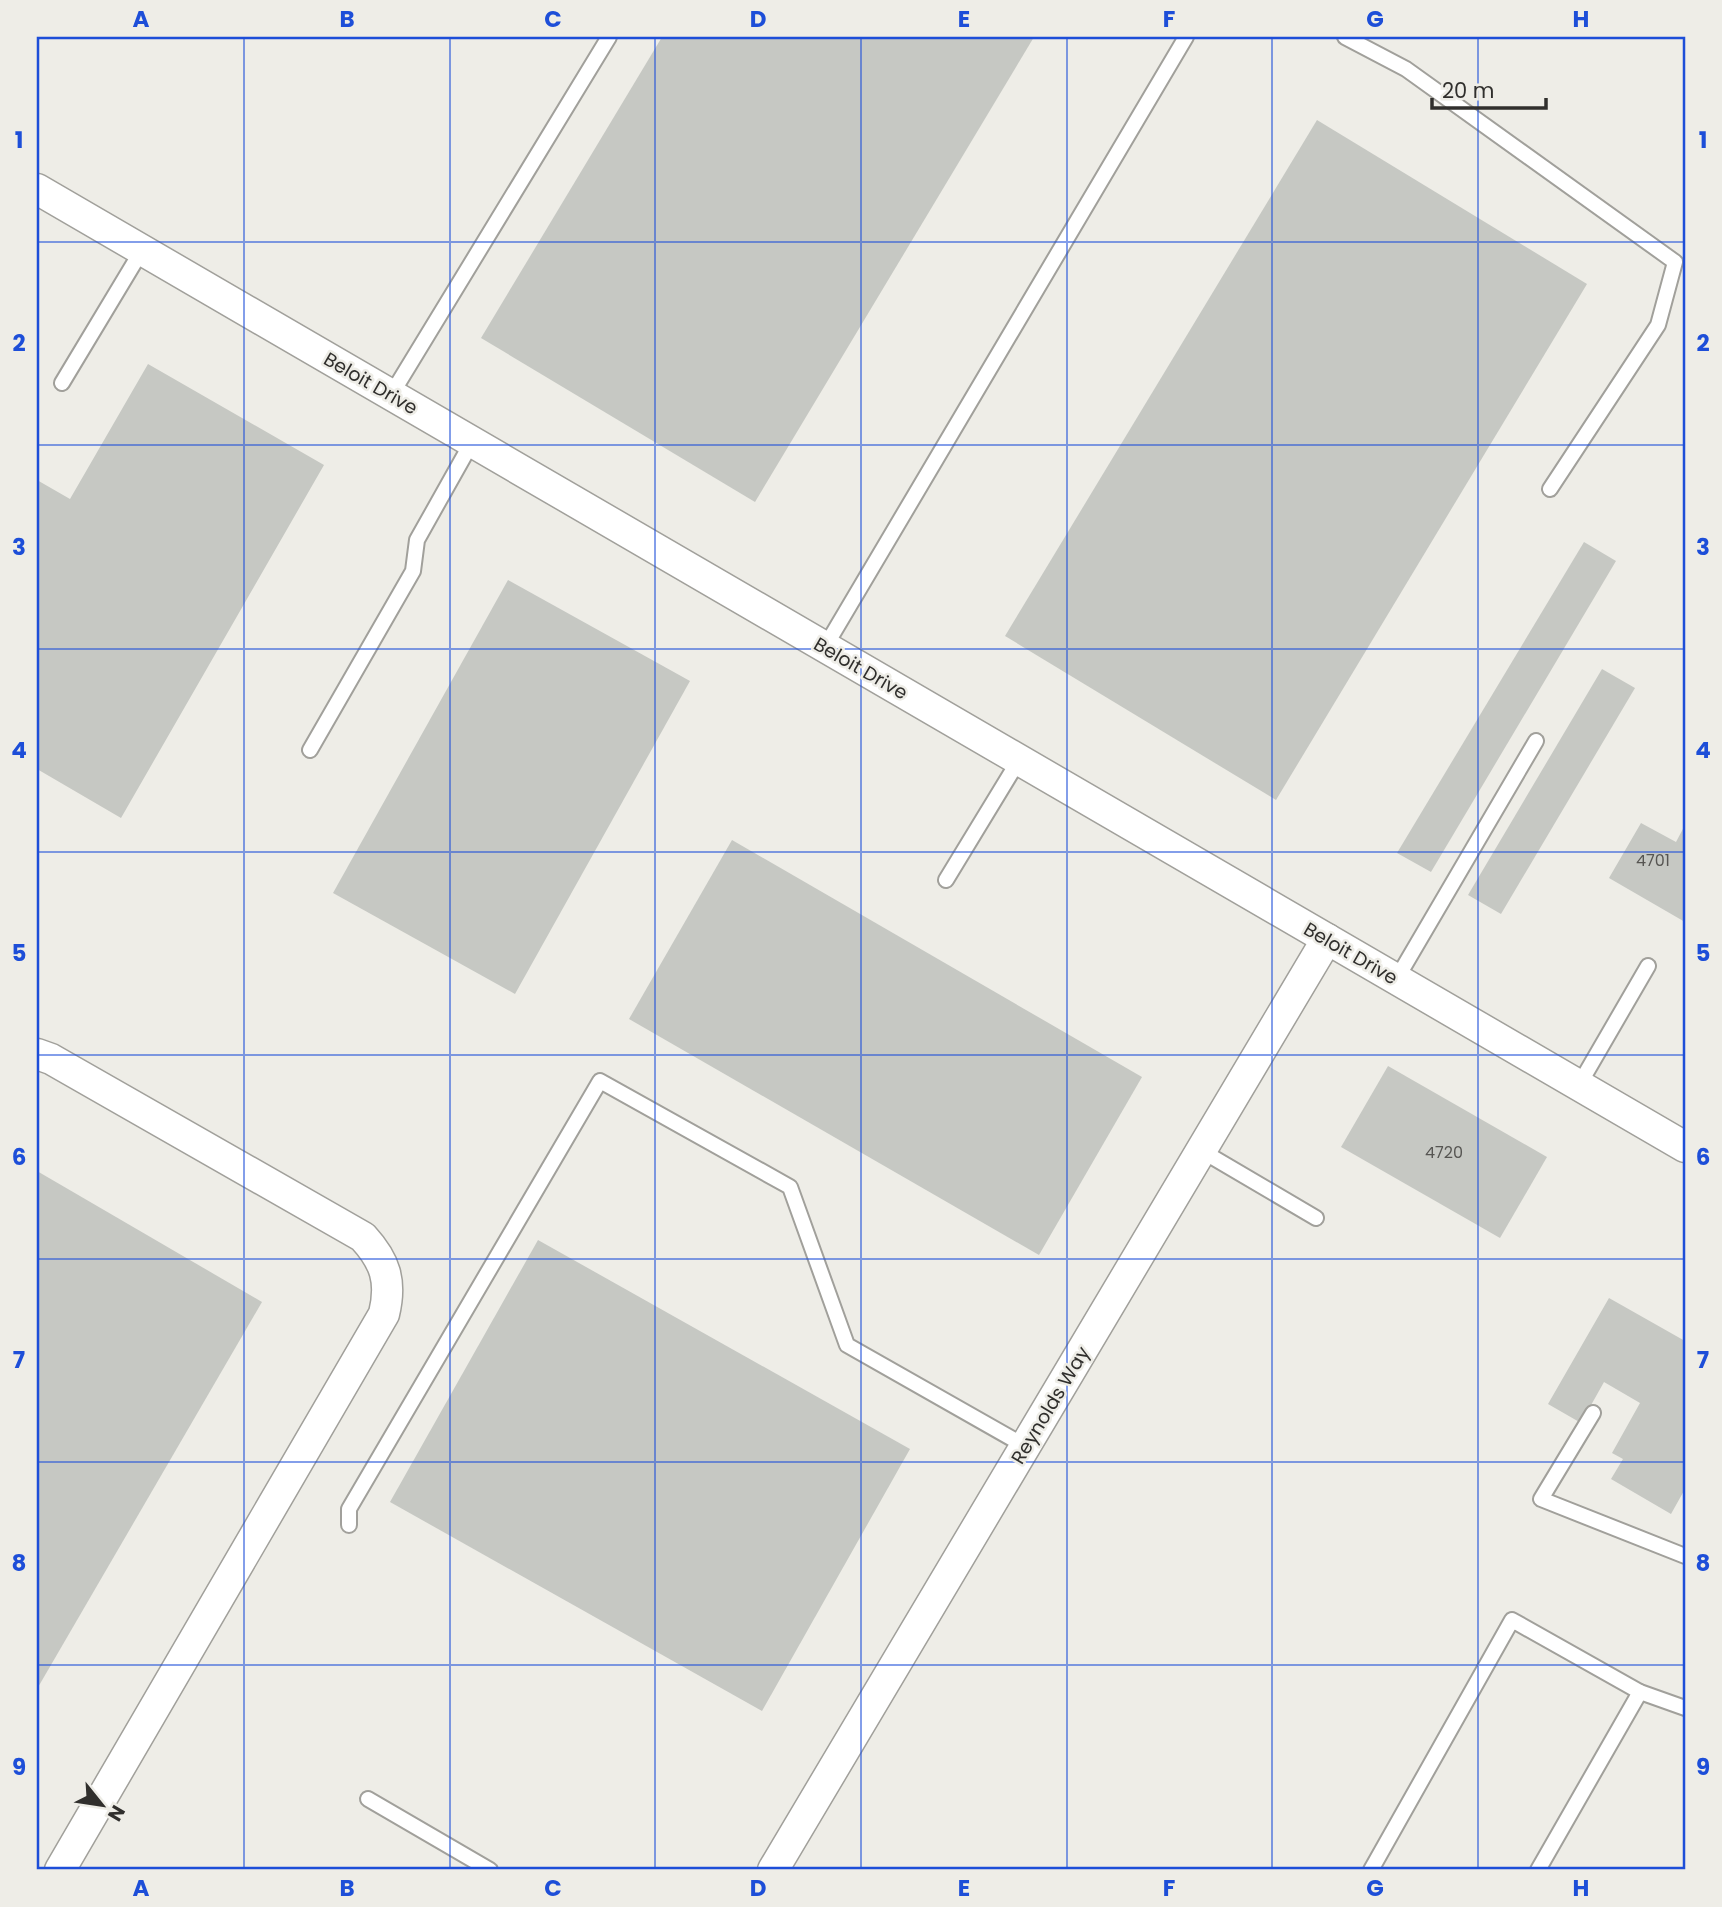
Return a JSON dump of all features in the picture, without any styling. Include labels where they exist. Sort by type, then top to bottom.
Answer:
[{"type":"street","name":"Beloit Drive","points":[[37,189],[1685,1147]]},
{"type":"street","name":"Reynolds Way","points":[[772,1870],[1327,939]]},
{"type":"street","points":[[37,1054],[51,1059],[363,1237],[380,1255],[387,1272],[388,1298],[384,1314],[60,1870]]},
{"type":"lane","points":[[391,394],[608,37]]},
{"type":"lane","points":[[825,647],[1186,37]]},
{"type":"lane","points":[[1345,37],[1406,69],[1675,262],[1658,325],[1550,489]]},
{"type":"lane","points":[[62,383],[142,250]]},
{"type":"lane","points":[[310,750],[413,571],[417,540],[472,442]]},
{"type":"lane","points":[[1396,980],[1536,741]]},
{"type":"lane","points":[[946,880],[1019,760]]},
{"type":"lane","points":[[1579,1085],[1648,966]]},
{"type":"lane","points":[[349,1525],[349,1509],[600,1081],[790,1187],[847,1345],[1026,1446]]},
{"type":"lane","points":[[1202,1151],[1316,1218]]},
{"type":"lane","points":[[1593,1413],[1541,1499],[1685,1556]]},
{"type":"lane","points":[[1371,1870],[1512,1620],[1640,1692],[1685,1708]]},
{"type":"lane","points":[[1538,1870],[1640,1692]]},
{"type":"lane","points":[[368,1799],[490,1870]]},
{"type":"building","points":[[662,37],[1034,37],[755,502],[481,338]]},
{"type":"building","points":[[1317,120],[1587,284],[1276,800],[1005,636]]},
{"type":"building","points":[[148,364],[324,465],[121,818],[37,769],[37,480],[70,499]]},
{"type":"building","points":[[1584,542],[1616,561],[1431,872],[1397,853]]},
{"type":"building","points":[[508,580],[690,681],[515,994],[333,893]]},
{"type":"building","points":[[1602,669],[1635,688],[1501,914],[1468,895]]},
{"type":"building","points":[[1641,823],[1676,842],[1685,825],[1685,922],[1609,878]]},
{"type":"building","points":[[732,840],[1142,1077],[1039,1255],[629,1019]]},
{"type":"building","points":[[1388,1066],[1547,1157],[1500,1238],[1341,1147]]},
{"type":"building","points":[[37,1171],[262,1302],[37,1689]]},
{"type":"building","points":[[538,1240],[910,1449],[762,1711],[390,1502]]},
{"type":"building","points":[[1609,1298],[1685,1341],[1685,1489],[1671,1514],[1611,1479],[1623,1459],[1612,1453],[1640,1403],[1604,1382],[1581,1423],[1548,1404]]}]
